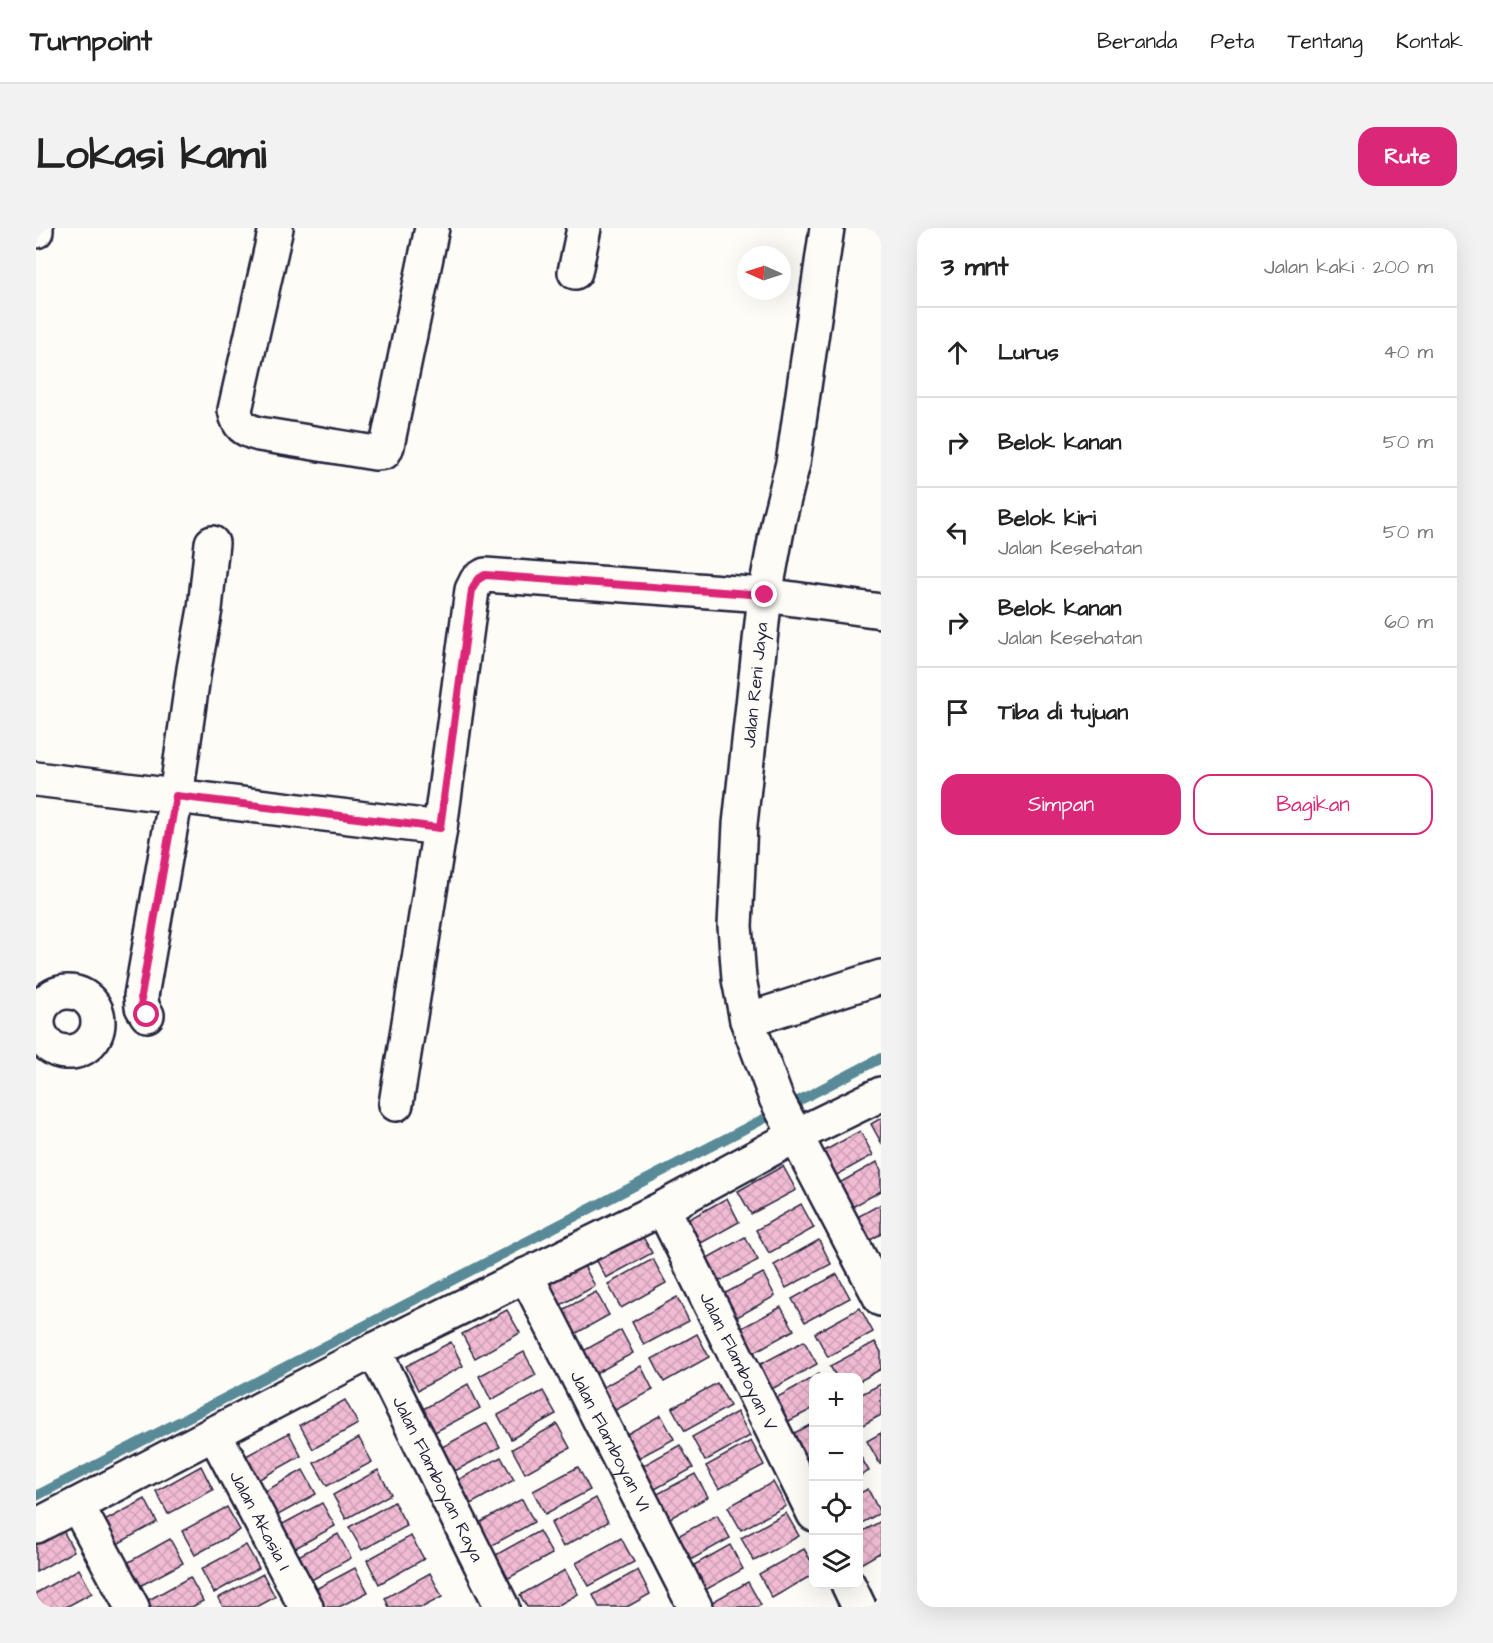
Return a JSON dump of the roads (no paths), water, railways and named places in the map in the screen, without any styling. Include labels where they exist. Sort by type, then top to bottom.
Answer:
[{"type":"street","points":[[276,228],[237,399],[236,418],[240,427],[259,434],[375,453],[384,452],[387,446],[432,228]]},
{"type":"street","points":[[575,272],[584,228]]},
{"type":"street","name":"Jalan Reni Jaya","points":[[827,228],[793,463],[778,519],[765,595],[740,824],[735,926],[739,979],[747,1020],[776,1098],[881,1299]]},
{"type":"street","points":[[147,1015],[142,1007],[141,996],[176,796],[205,609],[212,543]]},
{"type":"street","points":[[396,1104],[440,828],[472,590],[477,580],[485,575],[765,595],[881,612]]},
{"type":"street","points":[[36,778],[440,828]]},
{"type":"street","points":[[747,1020],[881,977]]},
{"type":"street","points":[[36,1526],[374,1350],[663,1208],[795,1136],[881,1094]]},
{"type":"street","name":"Jalan Flamboyan V","points":[[663,1208],[809,1506]]},
{"type":"street","name":"Jalan Flamboyan VI","points":[[526,1275],[696,1607]]},
{"type":"street","name":"Jalan Flamboyan Raya","points":[[374,1350],[502,1607]]},
{"type":"street","name":"Jalan Akasia I","points":[[214,1433],[306,1607]]},
{"type":"street","points":[[77,1504],[132,1607]]},
{"type":"street","points":[[851,1589],[861,1607],[881,1598]]},
{"type":"waterway","points":[[36,1496],[881,1058]]}]
